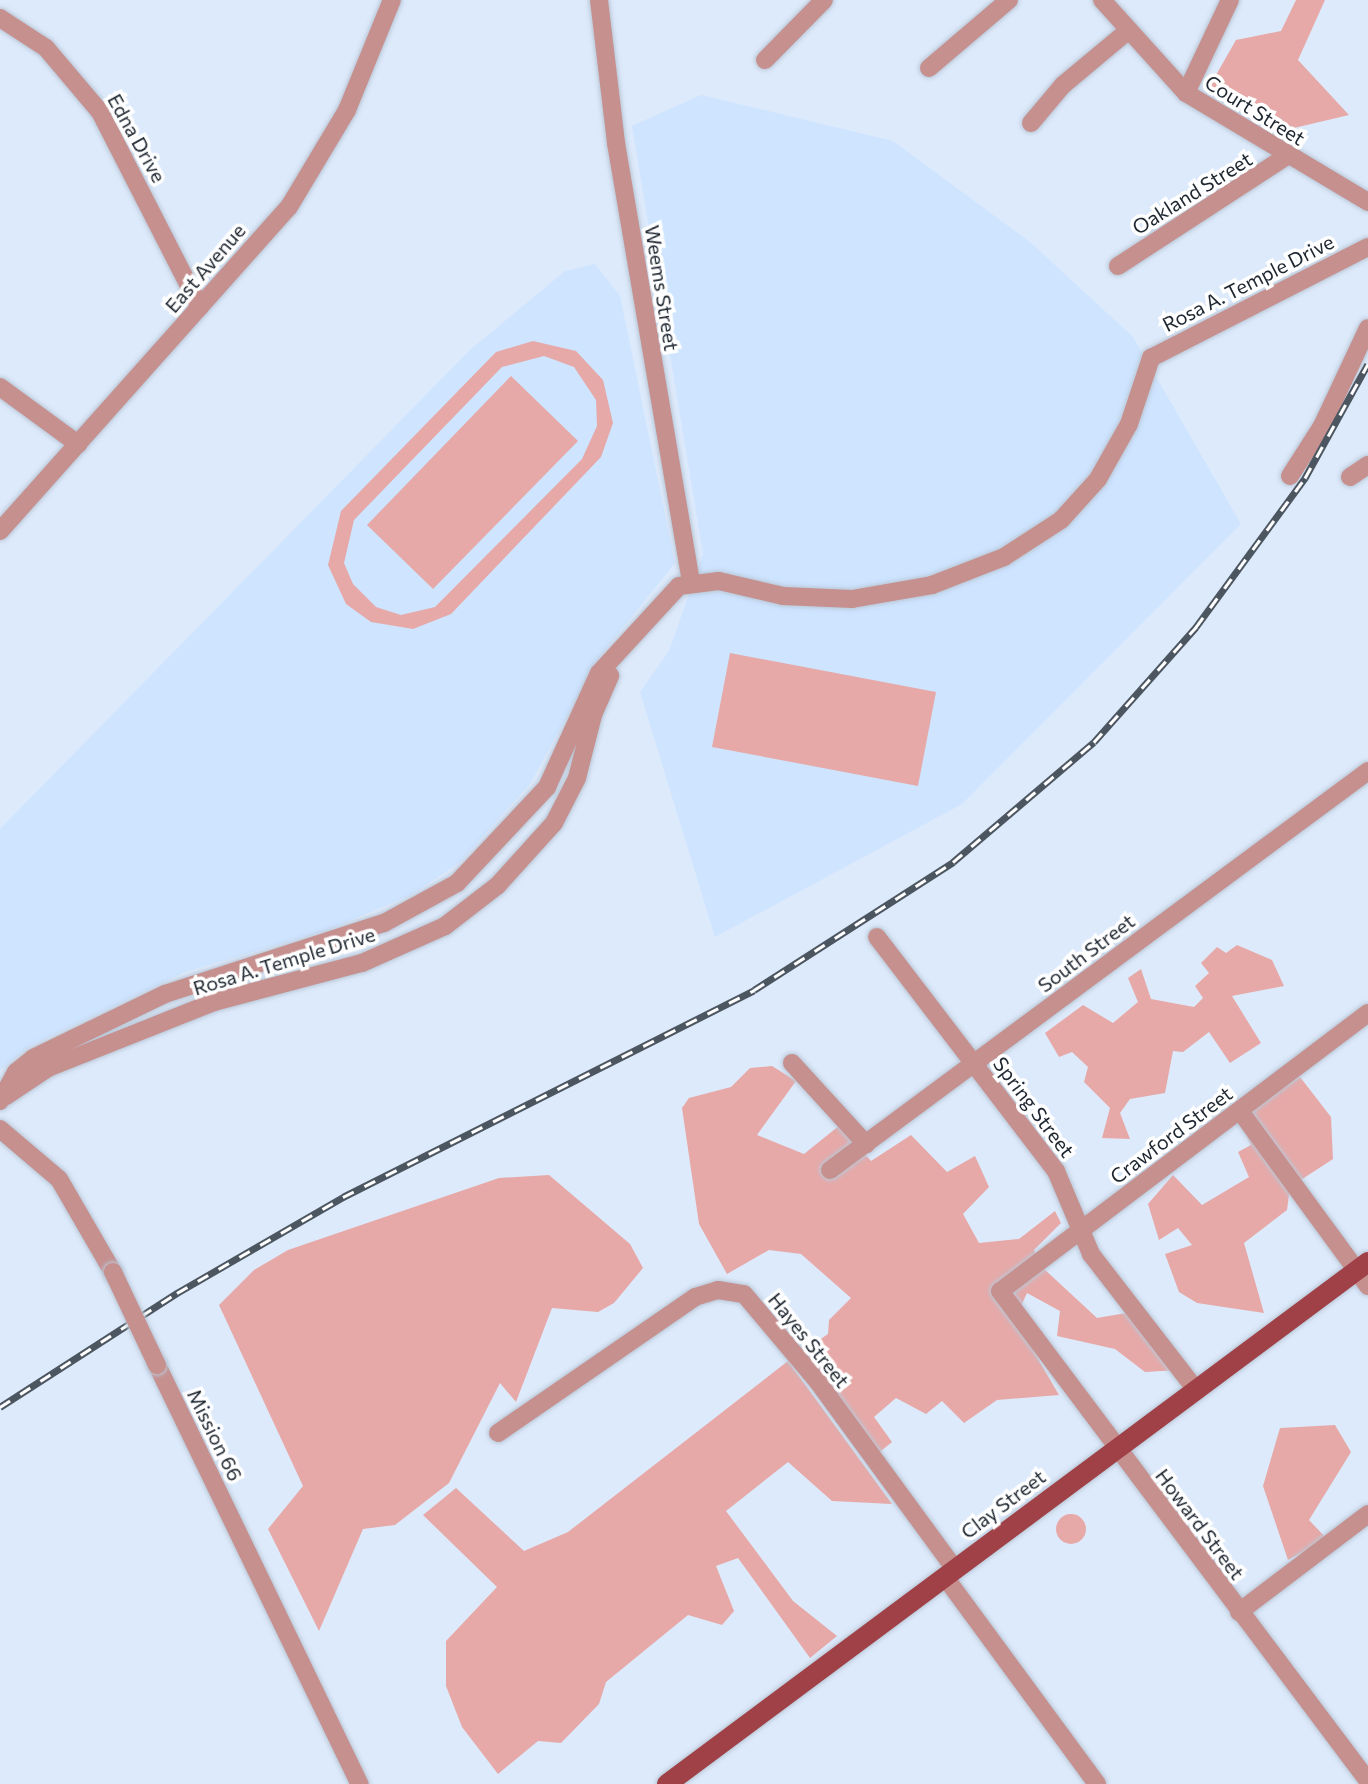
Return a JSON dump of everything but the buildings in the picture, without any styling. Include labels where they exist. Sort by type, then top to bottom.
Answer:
[{"type":"main road","name":"Clay Street","points":[[667,1784],[1196,1390],[1364,1273]]},
{"type":"street","name":"East Avenue","points":[[0,531],[200,307],[311,177],[347,110],[392,0]]},
{"type":"street","name":"Weems Street","points":[[599,0],[619,158],[691,582]]},
{"type":"street","points":[[765,60],[824,0]]},
{"type":"street","points":[[929,68],[1009,0]]},
{"type":"street","name":"Court Street","points":[[1102,0],[1186,93],[1368,202]]},
{"type":"street","points":[[1186,93],[1230,0]]},
{"type":"street","name":"Edna Drive","points":[[0,18],[46,48],[100,112],[200,307]]},
{"type":"street","points":[[1031,123],[1063,85],[1129,30]]},
{"type":"street","name":"Oakland Street","points":[[1118,266],[1287,156]]},
{"type":"street","name":"Rosa A. Temple Drive","points":[[1,1100],[16,1072],[33,1058],[165,994],[384,923],[457,883],[547,787],[586,695],[670,592],[691,582],[852,599],[932,585],[1004,557],[1061,520],[1098,479],[1129,424],[1151,358],[1368,247]]},
{"type":"street","points":[[1290,476],[1322,426],[1368,328]]},
{"type":"street","points":[[0,387],[78,444]]},
{"type":"street","points":[[1350,477],[1368,465]]},
{"type":"street","name":"Rosa A. Temple Drive","points":[[1,1100],[48,1068],[214,1002],[397,950],[471,908],[554,823],[577,778],[593,715],[624,648]]},
{"type":"street","name":"South Street","points":[[830,1170],[1368,771]]},
{"type":"street","name":"Spring Street","points":[[877,937],[1056,1171],[1091,1254],[1196,1390]]},
{"type":"street","name":"Crawford Street","points":[[1000,1291],[1368,1013]]},
{"type":"street","points":[[792,1063],[866,1144]]},
{"type":"street","points":[[1240,1111],[1364,1273]]},
{"type":"street","name":"Mission 66","points":[[0,1129],[66,1188],[113,1272],[360,1784]]},
{"type":"street","name":"Hayes Street","points":[[498,1433],[683,1304],[718,1290],[744,1294],[818,1382],[1097,1784]]},
{"type":"street","name":"Howard Street","points":[[1000,1291],[1116,1450],[1368,1781]]},
{"type":"street","points":[[1239,1612],[1368,1514]]},
{"type":"shaded area","points":[[1296,0],[1325,0],[1298,60],[1349,115],[1294,128],[1208,89],[1236,40],[1281,31]]},
{"type":"shaded area","points":[[701,95],[893,141],[1030,242],[1133,337],[1241,524],[962,804],[715,937],[640,692],[669,651],[703,554],[632,126]]},
{"type":"shaded area","points":[[595,264],[620,296],[675,563],[600,656],[530,784],[460,862],[411,895],[328,930],[185,972],[30,1046],[0,1070],[0,829],[470,350],[565,271]]},
{"type":"shaded area","points":[[533,341],[576,351],[603,380],[613,423],[601,457],[451,614],[413,629],[371,622],[346,604],[328,565],[341,511],[496,352]],"holes":[[[544,356],[574,367],[596,400],[597,426],[582,459],[435,607],[401,615],[376,607],[353,584],[344,563],[354,520],[502,367]]]},
{"type":"shaded area","points":[[511,376],[578,441],[433,589],[367,525]]},
{"type":"shaded area","points":[[730,653],[936,692],[918,786],[712,747]]},
{"type":"shaded area","points":[[1237,945],[1272,960],[1284,986],[1232,996],[1261,1043],[1230,1063],[1209,1032],[1183,1052],[1173,1051],[1165,1093],[1130,1099],[1120,1113],[1130,1139],[1102,1138],[1110,1108],[1084,1082],[1088,1067],[1072,1052],[1059,1057],[1045,1033],[1083,1005],[1113,1023],[1138,1002],[1128,978],[1141,969],[1151,999],[1194,1007],[1203,998],[1195,986],[1209,973],[1201,963],[1217,947],[1226,953]]},
{"type":"shaded area","points":[[772,1066],[796,1081],[757,1135],[804,1154],[840,1125],[871,1161],[911,1135],[947,1172],[975,1156],[989,1187],[963,1214],[979,1243],[1019,1239],[1055,1211],[1061,1223],[1034,1250],[1043,1268],[1097,1318],[1126,1313],[1178,1370],[1145,1372],[1115,1349],[1057,1336],[1060,1311],[1027,1293],[1015,1319],[1059,1395],[997,1400],[964,1423],[942,1401],[926,1414],[896,1398],[874,1417],[892,1442],[876,1455],[805,1350],[828,1334],[829,1320],[851,1298],[801,1254],[769,1250],[727,1274],[699,1224],[682,1108],[689,1098],[731,1087],[750,1068]]},
{"type":"shaded area","points":[[1300,1077],[1331,1117],[1333,1159],[1290,1187],[1287,1210],[1244,1243],[1264,1313],[1197,1303],[1179,1292],[1165,1254],[1192,1245],[1178,1228],[1159,1240],[1148,1204],[1173,1175],[1202,1205],[1249,1177],[1238,1152],[1251,1145],[1238,1118]]},
{"type":"shaded area","points":[[549,1175],[630,1244],[643,1268],[614,1303],[598,1312],[552,1308],[516,1402],[500,1383],[449,1483],[395,1525],[363,1529],[319,1631],[268,1529],[303,1486],[219,1305],[254,1270],[288,1250],[499,1178]]},
{"type":"shaded area","points":[[788,1361],[892,1504],[832,1501],[788,1462],[726,1511],[793,1601],[837,1636],[810,1658],[738,1558],[716,1566],[734,1611],[722,1625],[688,1615],[606,1682],[599,1704],[561,1743],[538,1741],[498,1774],[462,1727],[446,1686],[446,1641],[497,1587],[423,1515],[456,1488],[524,1551],[568,1532]]},
{"type":"shaded area","points":[[1335,1425],[1351,1452],[1309,1520],[1327,1539],[1288,1560],[1263,1486],[1280,1428]]},
{"type":"shaded area","points":[[1071,1514],[1082,1518],[1086,1529],[1082,1540],[1071,1544],[1060,1540],[1056,1529],[1060,1518]]},
{"type":"railway","points":[[0,1407],[177,1293],[343,1197],[754,990],[953,862],[1094,742],[1196,627],[1305,478],[1368,364]]}]
